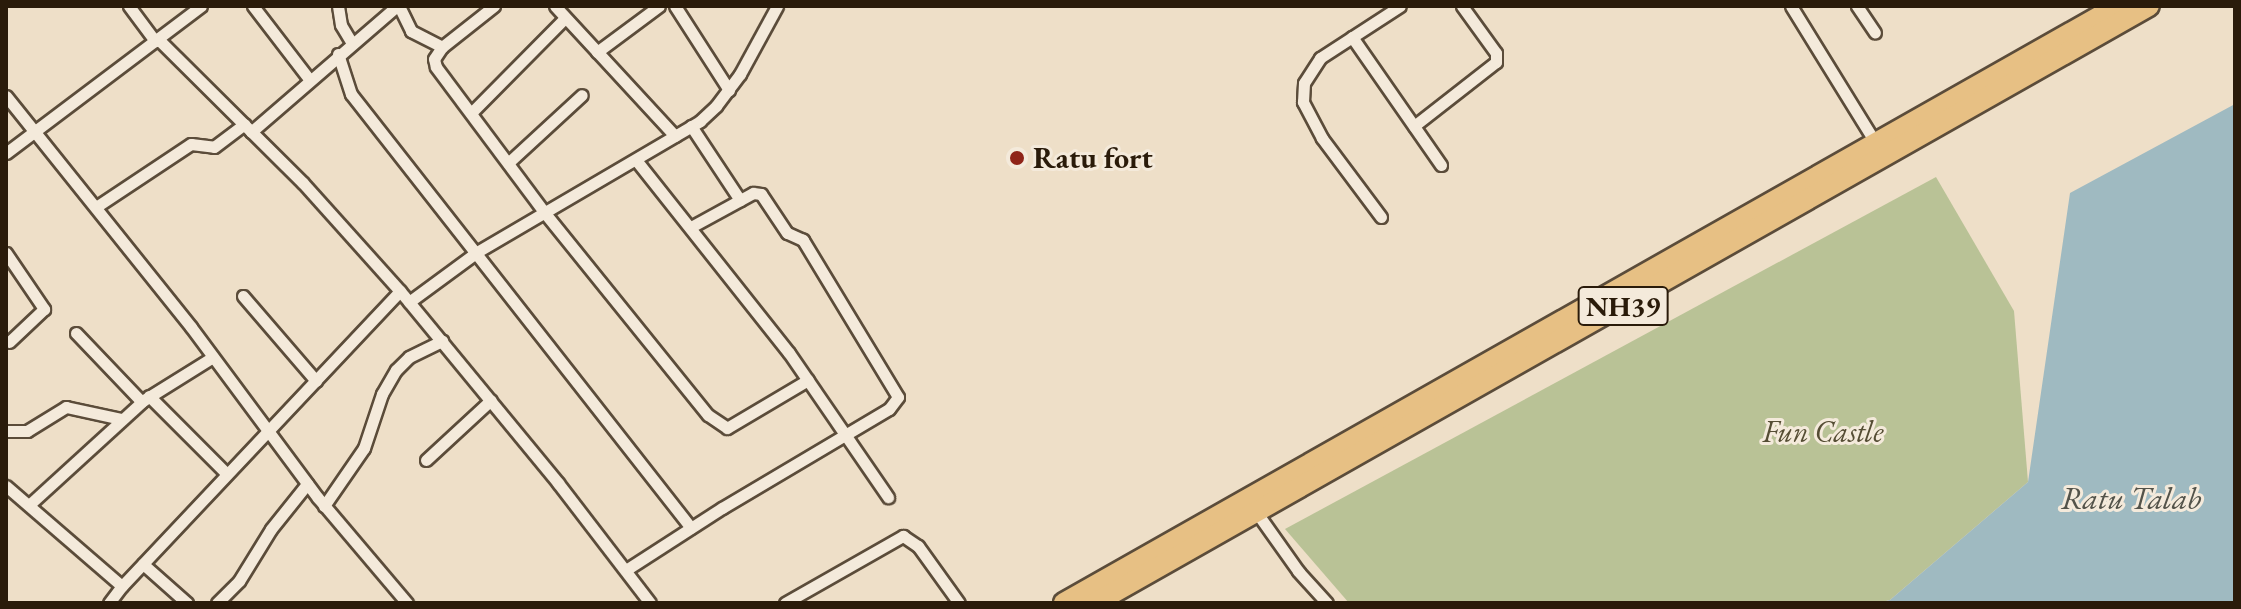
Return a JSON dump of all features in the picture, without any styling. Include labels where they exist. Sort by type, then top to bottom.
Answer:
[{"type":"highway","name":"NH39","points":[[1064,603],[2118,6]]},
{"type":"highway","name":"NH39","points":[[1095,603],[1990,93],[2149,6]]},
{"type":"street","points":[[129,6],[156,40],[248,128],[400,291],[491,400],[650,603]]},
{"type":"street","points":[[6,153],[201,6]]},
{"type":"street","points":[[253,6],[309,79]]},
{"type":"street","points":[[338,6],[341,25],[352,43]]},
{"type":"street","points":[[96,207],[191,144],[214,147],[248,128],[398,6],[411,31],[442,47]]},
{"type":"street","points":[[494,6],[442,47],[434,59],[436,67],[544,212],[717,424],[727,428],[735,425],[808,380]]},
{"type":"street","points":[[555,6],[675,136]]},
{"type":"street","points":[[597,52],[659,6]]},
{"type":"street","points":[[675,6],[729,90]]},
{"type":"street","points":[[409,302],[475,254],[691,126],[729,90],[761,40],[777,6]]},
{"type":"street","points":[[1381,217],[1322,138],[1303,102],[1304,83],[1309,70],[1320,58],[1400,6]]},
{"type":"street","points":[[1414,126],[1496,62],[1496,53],[1462,6]]},
{"type":"street","points":[[1791,6],[1875,142]]},
{"type":"street","points":[[1857,6],[1875,33]]},
{"type":"street","points":[[471,113],[565,18]]},
{"type":"street","points":[[1352,37],[1441,165]]},
{"type":"street","points":[[338,54],[351,94],[691,528]]},
{"type":"street","points":[[508,163],[582,95]]},
{"type":"street","points":[[6,96],[213,357],[324,506],[407,603]]},
{"type":"street","points":[[691,126],[740,200]]},
{"type":"street","points":[[636,160],[808,380],[888,497]]},
{"type":"street","points":[[626,570],[889,409],[895,403],[898,391],[803,240],[787,233],[761,194],[753,193],[691,227]]},
{"type":"street","points":[[6,253],[44,309],[9,342]]},
{"type":"street","points":[[109,603],[400,291]]},
{"type":"street","points":[[243,296],[316,381]]},
{"type":"street","points":[[76,333],[227,474]]},
{"type":"street","points":[[324,506],[364,448],[382,394],[396,370],[409,357],[442,341]]},
{"type":"street","points":[[30,504],[121,419],[146,399],[213,357]]},
{"type":"street","points":[[426,460],[491,400]]},
{"type":"street","points":[[6,431],[27,431],[66,407],[121,419]]},
{"type":"street","points":[[217,603],[245,573],[271,529],[307,484]]},
{"type":"street","points":[[6,486],[30,504],[111,580],[122,586]]},
{"type":"street","points":[[1257,513],[1298,571],[1327,603]]},
{"type":"street","points":[[785,603],[903,536],[918,546],[959,603]]},
{"type":"street","points":[[143,564],[187,603]]},
{"type":"green space","name":"Fun Castle","points":[[1936,177],[2014,311],[2028,482],[1890,600],[1878,603],[1349,603],[1285,529]]},
{"type":"water","name":"Ratu Talab","points":[[2235,104],[2235,603],[1878,603],[1890,600],[2028,482],[2070,193]]},
{"type":"place","name":"Ratu fort","points":[[1017,158]]}]
